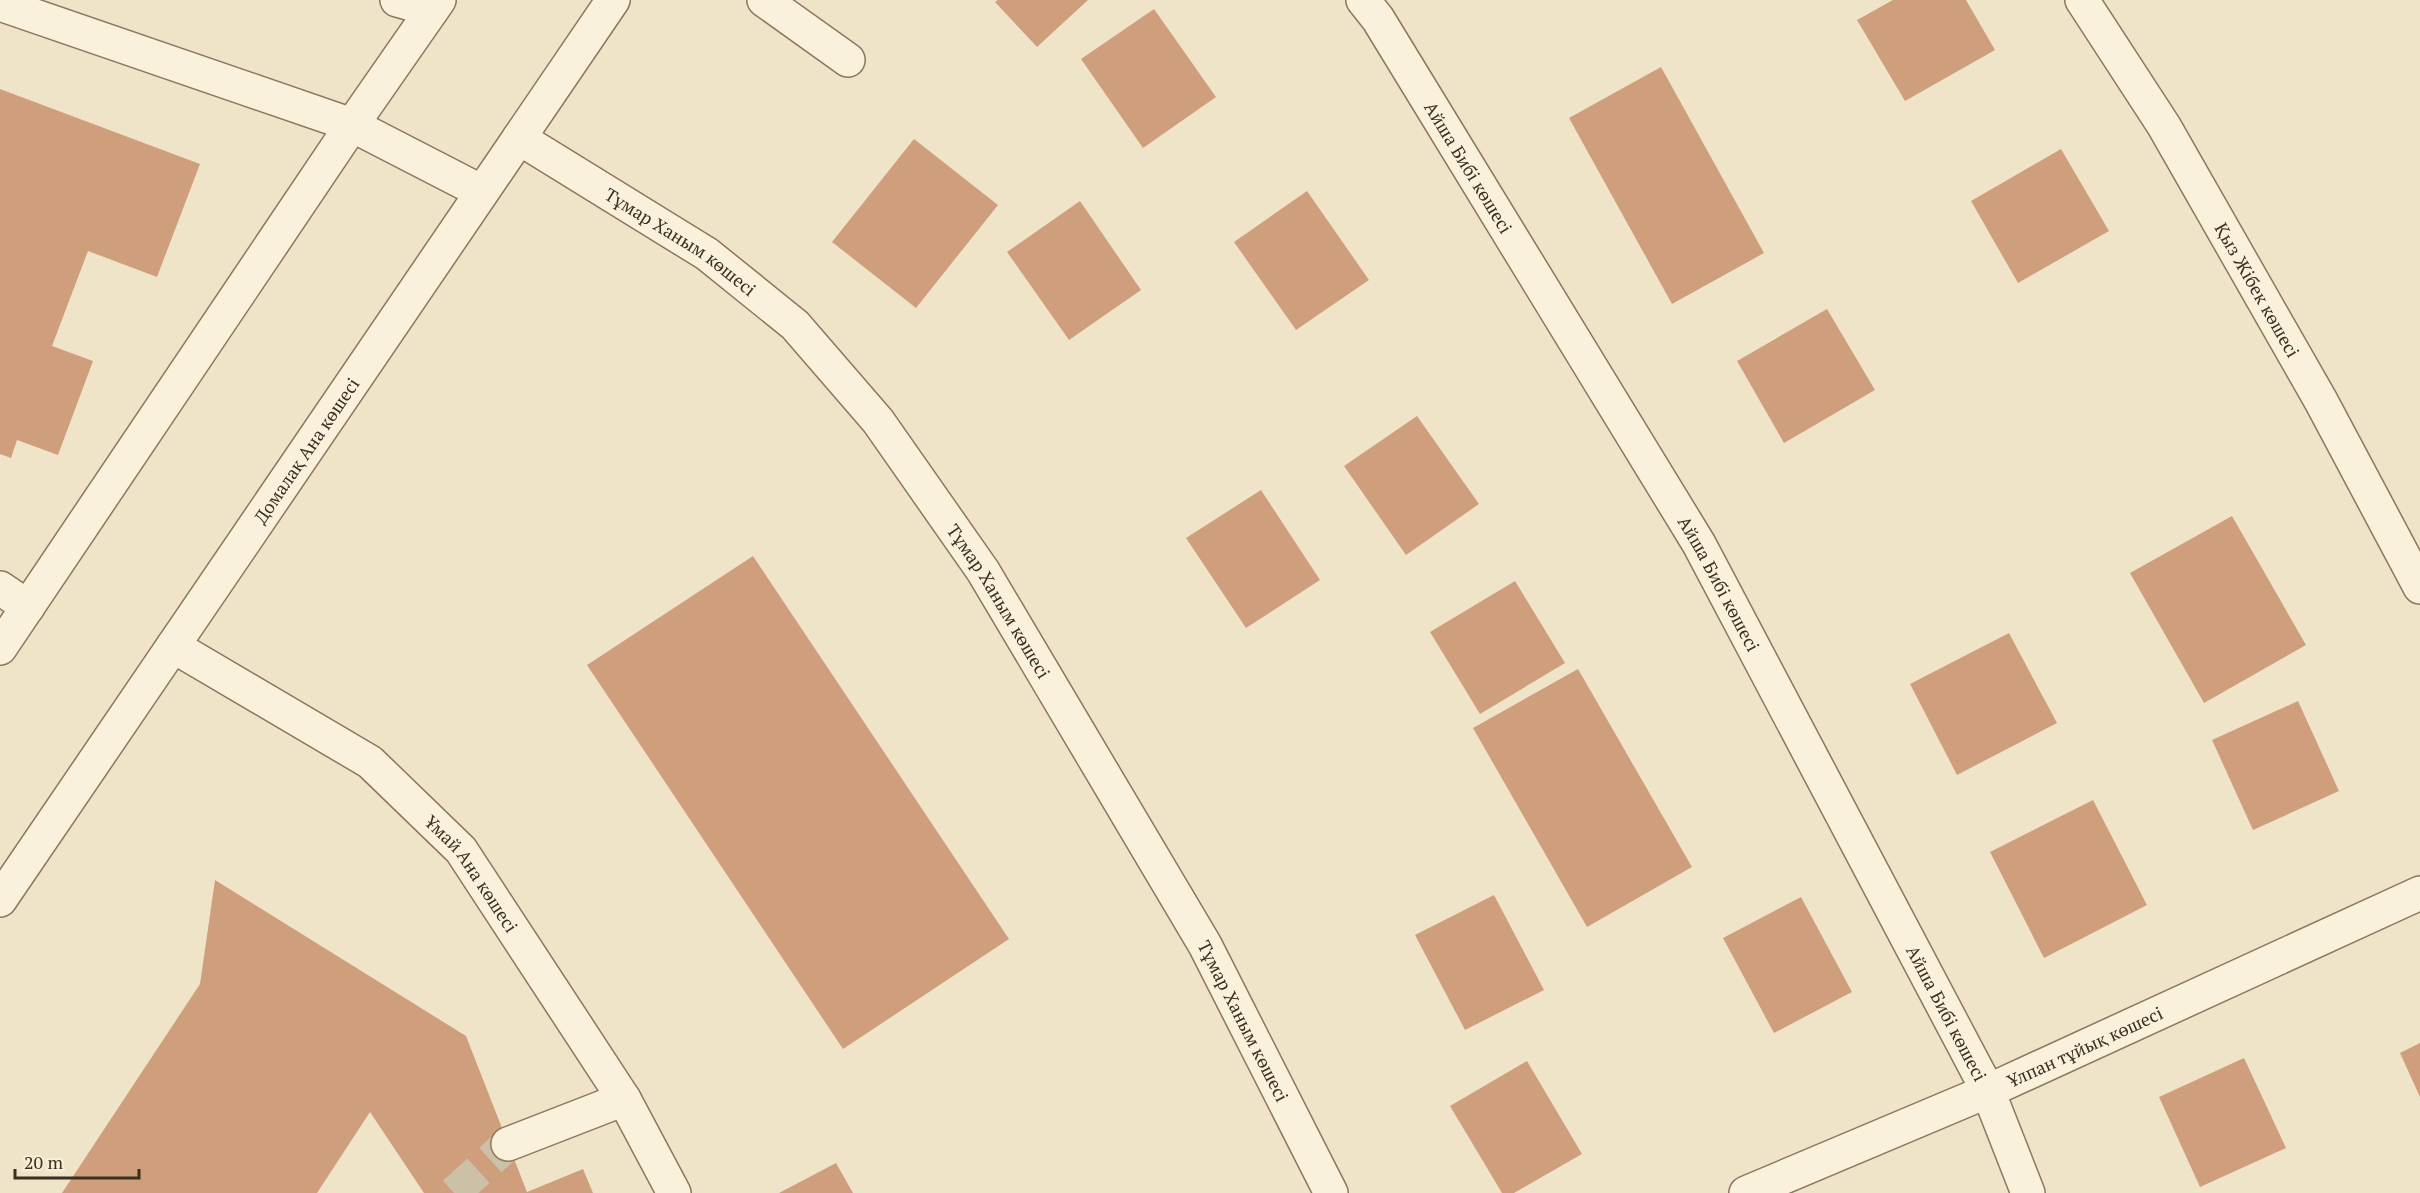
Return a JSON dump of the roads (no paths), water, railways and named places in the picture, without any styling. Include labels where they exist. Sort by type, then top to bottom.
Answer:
[{"type":"street","points":[[0,648],[352,125],[436,5],[397,0]]},
{"type":"street","name":"Домалақ Ана көшесі","points":[[0,900],[613,0]]},
{"type":"street","points":[[764,0],[848,60]]},
{"type":"street","name":"Айша Бибі көшесі","points":[[1364,0],[1378,19],[1699,544],[1988,1091],[2028,1193]]},
{"type":"street","name":"Қыз Жібек көшесі","points":[[2082,0],[2164,126],[2321,401],[2420,587]]},
{"type":"street","points":[[0,4],[352,125],[482,192]]},
{"type":"street","name":"Тұмар Ханым көшесі","points":[[519,138],[707,254],[795,325],[879,421],[982,571],[1205,945],[1331,1193]]},
{"type":"street","points":[[0,588],[28,607]]},
{"type":"street","name":"Ұмай Ана көшесі","points":[[173,646],[370,762],[461,850],[624,1099],[674,1193]]},
{"type":"street","name":"Ұлпан тұйық көшесі","points":[[1746,1193],[1988,1091],[2420,893]]},
{"type":"street","points":[[508,1144],[624,1099]]},
{"type":"tunnel","points":[[454,1193],[508,1144]]}]
